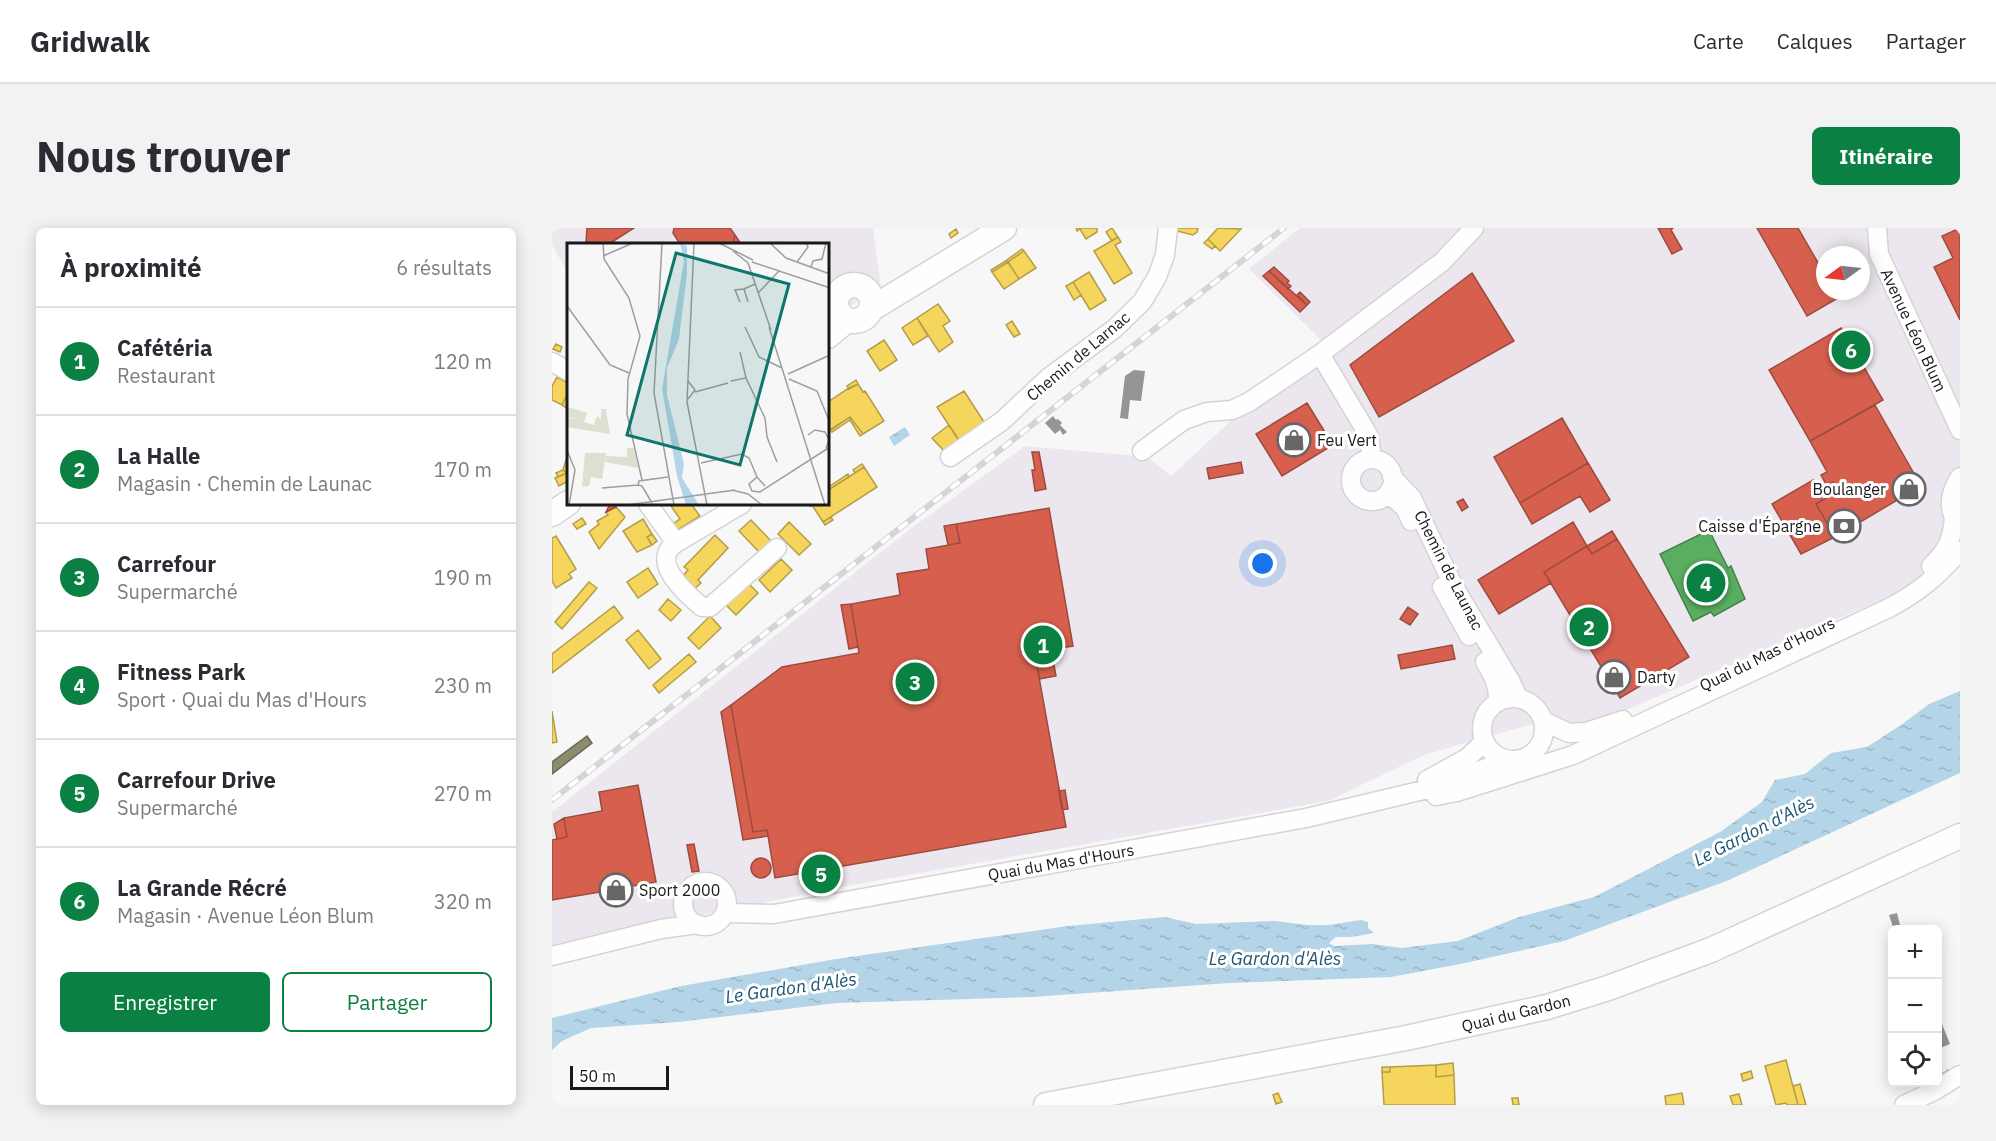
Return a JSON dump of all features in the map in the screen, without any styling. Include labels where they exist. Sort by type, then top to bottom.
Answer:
[{"type":"main road","points":[[837,318],[859,320],[865,318],[885,296],[984,228]]},
{"type":"main road","points":[[830,332],[837,318],[839,292],[849,285],[860,286],[885,296],[939,269],[1004,228]]},
{"type":"main road","points":[[552,514],[567,504]]},
{"type":"main road","name":"Quai du Gardon","points":[[1046,1105],[1406,1038],[1557,1004],[1711,950],[1960,836]]},
{"type":"street","name":"Chemin de Larnac","points":[[950,457],[1002,422],[1048,378],[1114,329],[1142,302],[1157,277],[1165,255],[1168,228]]},
{"type":"street","points":[[1142,451],[1184,420],[1207,412],[1232,410],[1249,402],[1320,354],[1442,262],[1474,228]]},
{"type":"street","name":"Avenue Léon Blum","points":[[1876,228],[1879,254],[1960,430]]},
{"type":"street","points":[[1320,354],[1369,436],[1372,459]]},
{"type":"street","points":[[552,362],[567,370]]},
{"type":"street","points":[[1372,459],[1385,464],[1390,485],[1382,498],[1371,501],[1359,497],[1352,487],[1351,474],[1354,468],[1365,460],[1372,459]]},
{"type":"street","name":"Quai du Mas d'Hours","points":[[1543,722],[1569,733],[1586,732],[1665,704],[1899,591],[1938,560],[1952,540],[1957,523],[1951,508],[1951,497],[1960,477]]},
{"type":"street","name":"Chemin de Launac","points":[[1390,485],[1412,498],[1453,585],[1511,682],[1518,698]]},
{"type":"street","name":"Chemin de Launac","points":[[1390,485],[1405,508],[1454,610],[1495,679],[1498,702]]},
{"type":"street","points":[[649,506],[676,543]]},
{"type":"street","points":[[739,506],[676,543],[667,552],[666,560],[671,575],[689,597],[702,608],[710,607],[777,548]]},
{"type":"street","name":"Quai du Mas d'Hours","points":[[1396,797],[1413,800],[1457,792],[1573,755],[1889,608],[1917,593],[1935,579],[1960,551]]},
{"type":"street","points":[[1508,698],[1518,698],[1534,706],[1543,722],[1544,732],[1542,742],[1528,757],[1508,760],[1490,751],[1484,742],[1482,723],[1491,707],[1498,702],[1508,698]]},
{"type":"street","name":"Quai du Mas d'Hours","points":[[1528,757],[1612,737]]},
{"type":"street","name":"Quai du Mas d'Hours","points":[[1396,797],[1467,758],[1484,742]]},
{"type":"street","name":"Quai du Mas d'Hours","points":[[725,913],[774,914],[1306,818],[1432,788],[1508,760]]},
{"type":"street","points":[[552,956],[661,929],[697,924],[710,926],[725,913],[727,906],[723,892],[712,883],[698,883],[692,886],[687,891],[683,904],[661,929]]},
{"type":"street","points":[[683,904],[687,916],[697,924]]},
{"type":"street","points":[[1904,1105],[1934,1091],[1960,1075]]},
{"type":"shaded area","points":[[552,228],[873,228],[881,287],[830,319],[830,243],[567,243],[567,271],[552,245]]},
{"type":"shaded area","points":[[1300,228],[1960,228],[1960,566],[1585,728],[1543,721],[1424,755],[1328,801],[847,886],[616,932],[552,949],[552,812],[910,529],[1025,446],[1148,457],[1171,476],[1235,417],[1331,350],[1249,269]]},
{"type":"water","points":[[905,427],[910,435],[894,446],[889,437]]},
{"type":"water","name":"Le Gardon d'Alès","points":[[1960,691],[1960,773],[1729,880],[1564,941],[1391,977],[1229,983],[1032,997],[837,1003],[679,1022],[591,1028],[562,1041],[552,1050],[552,1018],[681,986],[836,959],[1068,926],[1165,917],[1196,924],[1275,921],[1328,925],[1361,920],[1368,922],[1368,928],[1374,933],[1336,937],[1329,943],[1334,946],[1373,944],[1401,948],[1458,941],[1519,917],[1594,897],[1720,832],[1762,802],[1775,780],[1805,774],[1831,753],[1867,747],[1929,704]]},
{"type":"building: Logements","points":[[1076,228],[1097,228],[1097,232],[1086,239],[1080,229],[1077,231]]},
{"type":"building: Logements","points":[[1112,228],[1118,237],[1112,241],[1106,232]]},
{"type":"building: Logements","points":[[1178,228],[1198,228],[1193,235],[1177,231]]},
{"type":"building: Logements","points":[[1218,228],[1241,229],[1220,251],[1208,239]]},
{"type":"building: Logements","points":[[956,229],[958,233],[951,238],[949,234]]},
{"type":"building: Logements","points":[[1118,237],[1121,242],[1115,245],[1132,273],[1114,284],[1094,251]]},
{"type":"building: Logements","points":[[1208,239],[1215,246],[1212,249],[1204,243]]},
{"type":"building: Logements","points":[[1022,249],[1024,251],[1008,262],[1007,260]]},
{"type":"building: Logements","points":[[1024,251],[1036,268],[1019,279],[1008,262]]},
{"type":"building: Logements","points":[[1007,260],[1008,262],[992,272],[991,270]]},
{"type":"building: Logements","points":[[1008,262],[1019,279],[1004,289],[992,272]]},
{"type":"building: Logements","points":[[1089,272],[1106,300],[1090,310],[1073,282]]},
{"type":"building: Logements","points":[[1073,282],[1081,295],[1074,300],[1066,286]]},
{"type":"building: Logements","points":[[938,304],[950,321],[943,326],[953,342],[939,352],[917,318]]},
{"type":"building: Logements","points":[[917,318],[928,336],[913,345],[902,328]]},
{"type":"building: Logements","points":[[1012,321],[1020,334],[1014,337],[1006,325]]},
{"type":"building: Logements","points":[[884,340],[897,360],[880,371],[867,351]]},
{"type":"building: Logements","points":[[556,344],[562,347],[560,352],[553,349]]},
{"type":"building: Logements","points":[[557,377],[567,382],[567,394],[562,405],[552,400],[552,386]]},
{"type":"building: Logements","points":[[856,380],[858,384],[849,389],[847,386]]},
{"type":"building: Logements","points":[[858,384],[884,421],[863,434],[850,417],[830,431],[830,401]]},
{"type":"building: Logements","points":[[964,391],[986,425],[961,444],[937,407]]},
{"type":"building: Logements","points":[[567,394],[567,408],[562,405]]},
{"type":"building: Logements","points":[[850,417],[863,434],[860,436],[850,420],[832,432],[831,429]]},
{"type":"building: Logements","points":[[949,425],[959,440],[944,451],[932,438]]},
{"type":"building: Logements","points":[[566,460],[567,473],[563,470]]},
{"type":"building: Logements","points":[[862,464],[864,467],[855,473],[853,470]]},
{"type":"building: Logements","points":[[864,467],[877,487],[823,522],[813,506],[830,506],[830,489]]},
{"type":"building: Logements","points":[[563,470],[567,473],[558,477],[556,473]]},
{"type":"building: Logements","points":[[567,473],[567,482],[559,486],[555,478]]},
{"type":"building: Logements","points":[[848,474],[849,477],[830,489],[830,486]]},
{"type":"building: Logements","points":[[671,506],[692,506],[700,516],[676,531],[671,525],[680,519]]},
{"type":"building: Logements","points":[[616,507],[625,517],[599,549],[589,532],[599,524],[597,521],[608,515],[606,512]]},
{"type":"building: Logements","points":[[831,517],[833,520],[825,525],[823,522]]},
{"type":"building: Logements","points":[[582,518],[586,524],[577,529],[573,524]]},
{"type":"building: Logements","points":[[643,519],[652,534],[647,537],[652,545],[637,552],[623,531]]},
{"type":"building: Logements","points":[[751,520],[772,542],[760,553],[739,531]]},
{"type":"building: Logements","points":[[789,522],[811,544],[799,555],[778,534]]},
{"type":"building: Logements","points":[[652,534],[657,541],[652,545],[647,537]]},
{"type":"building: Logements","points":[[715,535],[728,548],[698,580],[701,583],[692,591],[680,579],[688,570],[684,567]]},
{"type":"building: Logements","points":[[556,536],[576,569],[569,574],[572,578],[556,588],[552,581],[552,538]]},
{"type":"building: Logements","points":[[781,559],[792,570],[770,592],[759,580]]},
{"type":"building: Logements","points":[[648,568],[658,584],[638,598],[627,582]]},
{"type":"building: Logements","points":[[589,582],[597,588],[562,629],[555,622]]},
{"type":"building: Logements","points":[[747,582],[758,593],[736,615],[725,604]]},
{"type":"building: Logements","points":[[668,599],[681,610],[671,621],[659,610]]},
{"type":"building: Logements","points":[[614,606],[623,618],[552,673],[552,654]]},
{"type":"building: Logements","points":[[710,616],[721,628],[699,649],[688,638]]},
{"type":"building: Logements","points":[[638,630],[661,659],[649,669],[626,640]]},
{"type":"building: Logements","points":[[689,654],[696,662],[659,693],[653,685]]},
{"type":"building: Logements","points":[[552,711],[557,742],[552,743]]},
{"type":"building: Logements","points":[[1786,1060],[1798,1105],[1787,1105],[1786,1103],[1776,1105],[1765,1066]]},
{"type":"building: Logements","points":[[1453,1063],[1454,1075],[1436,1077],[1436,1065]]},
{"type":"building: Logements","points":[[1436,1065],[1436,1077],[1454,1075],[1455,1105],[1384,1105],[1382,1072],[1390,1072],[1390,1067]]},
{"type":"building: Logements","points":[[1382,1067],[1390,1067],[1390,1072],[1382,1072]]},
{"type":"building: Logements","points":[[1751,1071],[1753,1078],[1743,1081],[1741,1074]]},
{"type":"building: Logements","points":[[1800,1084],[1806,1105],[1798,1105],[1793,1086]]},
{"type":"building: Logements","points":[[1278,1093],[1282,1102],[1276,1104],[1273,1095]]},
{"type":"building: Logements","points":[[1682,1093],[1684,1105],[1666,1105],[1665,1096]]},
{"type":"building: Logements","points":[[1739,1094],[1742,1105],[1733,1105],[1730,1096]]},
{"type":"building: Logements","points":[[1512,1098],[1518,1098],[1519,1105],[1513,1105]]},
{"type":"building: Commerces","points":[[587,228],[634,228],[611,243],[586,242]]},
{"type":"building: Commerces","points":[[674,228],[730,228],[735,235],[733,243],[679,243],[673,233]]},
{"type":"building: Commerces","points":[[1658,228],[1673,228],[1671,230],[1682,249],[1672,254]]},
{"type":"building: Commerces","points":[[1757,228],[1798,228],[1816,259],[1816,300],[1835,300],[1807,316]]},
{"type":"building: Commerces","points":[[1960,228],[1960,320],[1934,267],[1953,258],[1942,236]]},
{"type":"building: Commerces","points":[[735,235],[740,243],[733,243]]},
{"type":"building: Commerces","points":[[1274,267],[1289,281],[1287,283],[1291,286],[1288,289],[1269,271]]},
{"type":"building: Commerces","points":[[1269,271],[1307,305],[1300,312],[1263,276]]},
{"type":"building: Commerces","points":[[1472,273],[1514,341],[1379,417],[1350,365]]},
{"type":"building: Commerces","points":[[1300,292],[1310,302],[1307,305],[1297,295]]},
{"type":"building: Commerces","points":[[1841,328],[1883,400],[1810,441],[1769,370]]},
{"type":"building: Commerces","name":"Feu Vert","points":[[1307,403],[1333,445],[1282,476],[1256,434]]},
{"type":"building: Commerces","points":[[1875,405],[1921,486],[1835,537],[1816,504],[1838,491],[1833,482],[1827,486],[1821,475],[1827,472],[1810,441]]},
{"type":"building: Commerces","points":[[1562,418],[1588,463],[1520,503],[1494,457]]},
{"type":"building: Commerces","points":[[1032,452],[1039,452],[1046,489],[1035,491]]},
{"type":"building: Commerces","points":[[1241,462],[1243,473],[1209,479],[1207,468]]},
{"type":"building: Commerces","points":[[1588,463],[1610,500],[1590,512],[1580,496],[1532,524],[1520,503]]},
{"type":"building: Commerces","points":[[1813,480],[1823,500],[1816,504],[1835,537],[1801,554],[1772,504]]},
{"type":"building: Commerces","points":[[1463,499],[1468,507],[1462,511],[1457,502]]},
{"type":"building: Commerces","points":[[609,506],[616,506],[616,507],[606,512]]},
{"type":"building: Commerces","points":[[1049,508],[1073,646],[1044,650],[1047,665],[1037,666],[1066,827],[775,878],[767,830],[753,832],[731,705],[782,667],[859,653],[851,604],[900,595],[897,574],[929,569],[926,549],[960,543],[956,524]]},
{"type":"building: Commerces","points":[[1573,522],[1587,546],[1544,572],[1551,583],[1499,614],[1478,580]]},
{"type":"building: Commerces","points":[[956,524],[960,543],[948,545],[944,526]]},
{"type":"building: Commerces","points":[[1612,531],[1617,539],[1592,554],[1587,546]]},
{"type":"building: Commerces","points":[[1617,539],[1689,657],[1620,698],[1544,572],[1587,546],[1592,554]]},
{"type":"building: Commerces","points":[[851,604],[858,647],[849,649],[841,605]]},
{"type":"building: Commerces","points":[[1408,607],[1418,614],[1410,625],[1400,619]]},
{"type":"building: Commerces","points":[[1452,645],[1455,659],[1401,669],[1398,655]]},
{"type":"building: Commerces","points":[[1051,649],[1056,676],[1040,679],[1037,666],[1047,665],[1044,650]]},
{"type":"building: Commerces","points":[[731,705],[753,832],[767,830],[768,836],[743,840],[721,712]]},
{"type":"building: Commerces","points":[[638,785],[656,882],[627,887],[629,899],[606,903],[605,894],[601,895],[600,892],[552,900],[552,840],[567,837],[564,818],[602,811],[599,792]]},
{"type":"building: Commerces","points":[[1065,790],[1068,809],[1062,810],[1059,791]]},
{"type":"building: Commerces","points":[[564,818],[567,837],[557,839],[554,824]]},
{"type":"building: Commerces","points":[[694,844],[699,871],[692,872],[687,845]]},
{"type":"building: Commerces","points":[[761,858],[768,861],[771,868],[768,875],[761,878],[754,875],[751,868],[754,861]]},
{"type":"building: Commerces","points":[[830,868],[831,876],[814,879],[812,871]]},
{"type":"building: Public","points":[[1709,530],[1728,568],[1731,566],[1745,599],[1714,616],[1711,612],[1693,621],[1660,554]]},
{"type":"building: Industrie","points":[[587,736],[592,743],[552,774],[552,762]]},
{"type":"building: Autres","points":[[1134,370],[1145,371],[1141,401],[1130,400],[1128,419],[1120,418],[1125,376]]},
{"type":"building: Autres","points":[[1053,416],[1062,423],[1060,425],[1067,432],[1063,435],[1060,430],[1055,434],[1045,423]]},
{"type":"building: Autres","points":[[1897,913],[1900,925],[1892,925],[1889,915]]},
{"type":"building: Autres","points":[[1942,1024],[1950,1044],[1942,1047]]},
{"type":"building: Autres","points":[[1948,1069],[1952,1074],[1942,1080],[1942,1071],[1943,1073]]},
{"type":"railway","points":[[552,800],[1284,228]]},
{"type":"place","name":"La Grande Récré","points":[[1851,350]]},
{"type":"place","name":"Feu Vert","points":[[1294,440]]},
{"type":"place","name":"Boulanger","points":[[1909,489]]},
{"type":"place","name":"Caisse d'Épargne","points":[[1844,526]]},
{"type":"place","name":"Fitness Park","points":[[1706,583]]},
{"type":"place","name":"La Halle","points":[[1589,627]]},
{"type":"place","name":"Cafétéria","points":[[1043,645]]},
{"type":"place","name":"Darty","points":[[1614,677]]},
{"type":"place","name":"Carrefour","points":[[915,682]]},
{"type":"place","name":"Carrefour Drive","points":[[821,874]]},
{"type":"place","name":"Sport 2000","points":[[616,890]]}]
